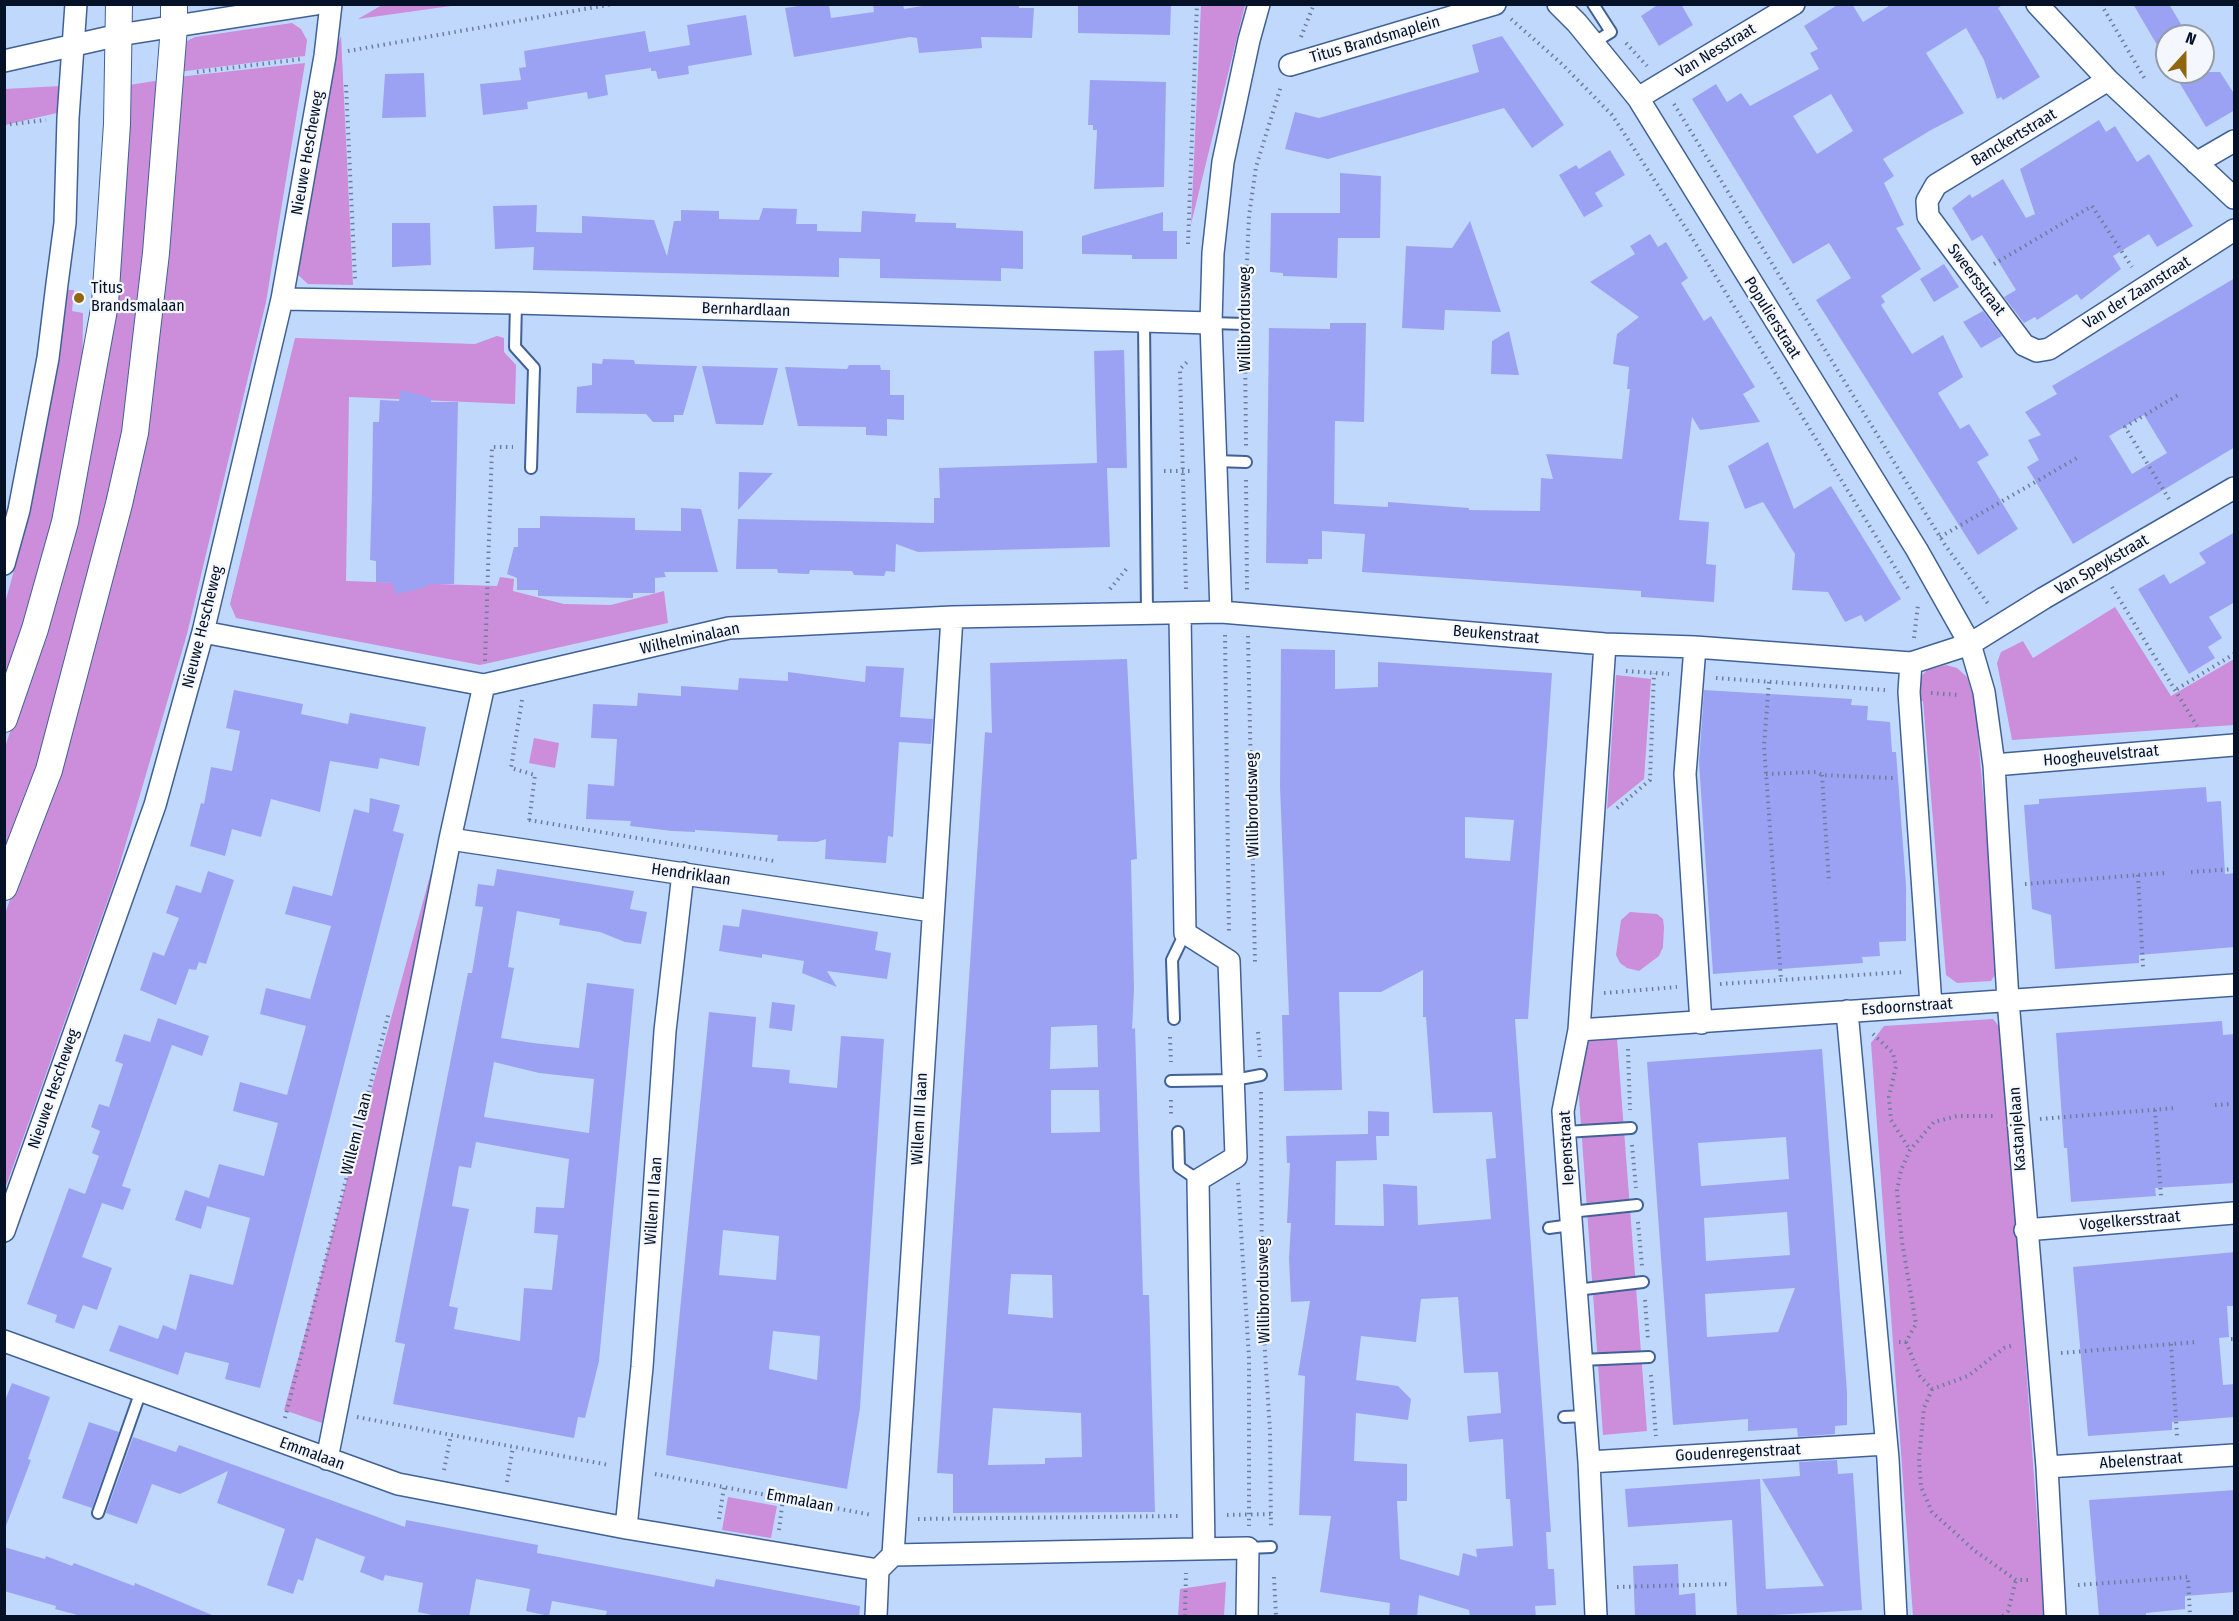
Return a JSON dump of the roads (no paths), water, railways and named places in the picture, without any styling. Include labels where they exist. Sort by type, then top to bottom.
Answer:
[{"type":"street","points":[[4,564],[19,510],[49,347],[65,223],[68,118],[76,4]]},
{"type":"street","points":[[4,719],[35,629],[65,522],[105,304],[113,217],[119,4]]},
{"type":"street","points":[[4,61],[119,35],[174,16],[316,4]]},
{"type":"street","name":"Nieuwe Hescheweg","points":[[4,1231],[154,805],[203,632],[282,299],[325,56],[331,4]]},
{"type":"street","name":"Willibrordusweg","points":[[1221,612],[1211,323],[1213,253],[1223,162],[1259,4]]},
{"type":"street","name":"Populierstraat","points":[[1558,4],[1602,37],[1917,550],[1970,644]]},
{"type":"street","name":"Van Nesstraat","points":[[1638,98],[1794,4]]},
{"type":"street","name":"Titus Brandsmaplein","points":[[1290,65],[1495,5]]},
{"type":"street","points":[[2050,8],[2108,80],[2235,198]]},
{"type":"street","points":[[4,887],[50,770],[119,504],[135,433],[156,253],[174,16]]},
{"type":"street","name":"Banckertstraat","points":[[1927,201],[1936,185],[2108,80]]},
{"type":"street","points":[[2196,163],[2235,141]]},
{"type":"street","name":"Sweersstraat","points":[[1927,201],[1928,216],[2024,345],[2037,351]]},
{"type":"street","name":"Van der Zaanstraat","points":[[2037,351],[2049,349],[2235,230]]},
{"type":"street","name":"Bernhardlaan","points":[[282,299],[516,303],[1211,323]]},
{"type":"street","name":"Van Speykstraat","points":[[1970,644],[2235,488]]},
{"type":"street","name":"Wilhelminalaan","points":[[203,632],[484,685],[729,628],[952,617],[1221,612]]},
{"type":"street","name":"Beukenstraat","points":[[1221,612],[1605,644],[1695,647],[1911,663],[1970,644]]},
{"type":"street","points":[[1183,613],[1185,933],[1229,961],[1236,1157],[1198,1180],[1204,1516],[1195,1549]]},
{"type":"street","name":"Willem III laan","points":[[876,1617],[896,1520],[932,910],[952,617]]},
{"type":"street","name":"Iepenstraat","points":[[1596,1617],[1589,1462],[1563,1111],[1579,1030],[1605,644]]},
{"type":"street","name":"Kastanjelaan","points":[[1970,644],[1984,692],[1994,765],[2008,1000],[2025,1230],[2047,1467],[2055,1617]]},
{"type":"street","points":[[1695,647],[1685,774],[1701,1023]]},
{"type":"street","points":[[1911,663],[1909,692],[1931,1005]]},
{"type":"street","name":"Willem I laan","points":[[327,1459],[450,839],[484,685]]},
{"type":"street","name":"Hoogheuvelstraat","points":[[1994,765],[2235,745]]},
{"type":"street","name":"Hendriklaan","points":[[450,839],[932,910]]},
{"type":"street","name":"Willem II laan","points":[[626,1528],[642,1367],[665,1031],[683,873]]},
{"type":"street","name":"Esdoornstraat","points":[[1579,1030],[2235,985]]},
{"type":"street","points":[[1847,1011],[1887,1444],[1896,1617]]},
{"type":"street","name":"Vogelkersstraat","points":[[2025,1230],[2235,1213]]},
{"type":"street","name":"Emmalaan","points":[[4,1341],[398,1484],[626,1528],[775,1553],[886,1563],[1248,1548]]},
{"type":"street","name":"Goudenregenstraat","points":[[1589,1462],[1887,1444]]},
{"type":"street","name":"Abelenstraat","points":[[2047,1467],[2235,1455]]},
{"type":"street","points":[[1246,1617],[1248,1548]]},
{"type":"lane","points":[[1593,4],[1602,37]]},
{"type":"lane","points":[[516,303],[515,347],[534,368],[531,468]]},
{"type":"lane","points":[[1144,322],[1147,613]]},
{"type":"lane","points":[[1211,323],[1245,324]]},
{"type":"lane","points":[[1216,466],[1246,462]]},
{"type":"lane","points":[[1174,1019],[1172,960],[1185,933]]},
{"type":"lane","points":[[1171,1081],[1234,1080],[1261,1075]]},
{"type":"lane","points":[[1565,1132],[1631,1128]]},
{"type":"lane","points":[[1178,1132],[1179,1167],[1198,1180]]},
{"type":"lane","points":[[1550,1228],[1571,1219],[1637,1205]]},
{"type":"lane","points":[[1576,1290],[1643,1282]]},
{"type":"lane","points":[[1581,1360],[1649,1357]]},
{"type":"lane","points":[[98,1513],[141,1391]]},
{"type":"lane","points":[[1564,1417],[1585,1416]]},
{"type":"lane","points":[[1248,1548],[1271,1547]]},
{"type":"place","name":"Titus Brandsmalaan","points":[[79,298]]}]
